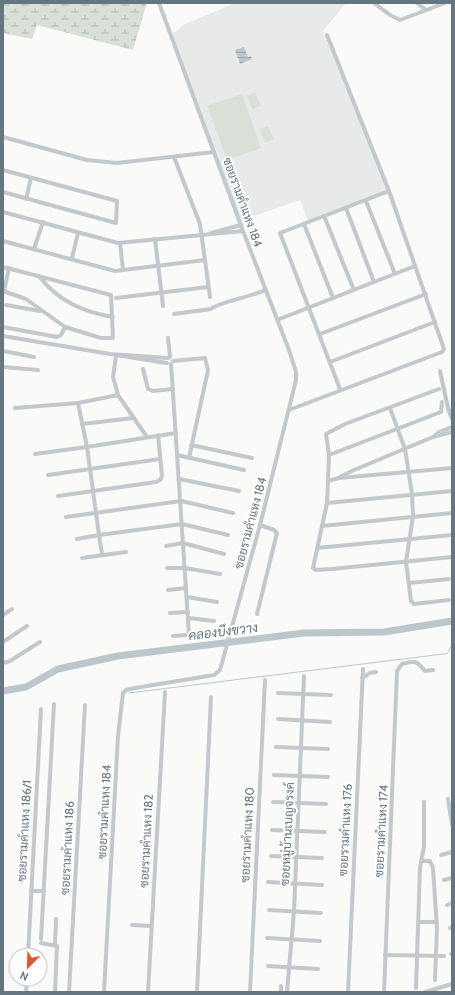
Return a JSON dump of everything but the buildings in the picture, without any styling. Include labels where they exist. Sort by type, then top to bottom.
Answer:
[{"type":"street","name":"ซอยรามคำแหง 184","points":[[104,992],[118,736],[123,693],[135,688],[214,676],[220,670],[260,525],[296,380],[296,372],[159,3]]},
{"type":"street","points":[[374,3],[390,15],[400,20],[445,3]]},
{"type":"street","points":[[417,3],[426,10]]},
{"type":"street","points":[[289,410],[340,389],[442,352],[444,347],[389,191],[327,35]]},
{"type":"street","points":[[3,137],[87,160],[118,163],[214,152]]},
{"type":"street","points":[[174,157],[200,224],[210,297]]},
{"type":"street","points":[[3,170],[117,201],[116,223],[3,192]]},
{"type":"street","points":[[26,199],[31,178]]},
{"type":"street","points":[[340,389],[280,233],[389,191]]},
{"type":"street","points":[[366,201],[395,274]]},
{"type":"street","points":[[346,208],[374,282]]},
{"type":"street","points":[[3,212],[120,243],[202,233],[218,234],[243,231]]},
{"type":"street","points":[[324,216],[354,290]]},
{"type":"street","points":[[34,249],[43,222]]},
{"type":"street","points":[[304,224],[333,298]]},
{"type":"street","points":[[211,233],[241,225]]},
{"type":"street","points":[[72,258],[78,233]]},
{"type":"street","points":[[155,239],[163,306]]},
{"type":"street","points":[[3,240],[72,258],[114,271],[205,260]]},
{"type":"street","points":[[120,243],[123,270]]},
{"type":"street","points":[[277,320],[415,266]]},
{"type":"street","points":[[3,267],[9,268],[111,295],[114,336],[112,339],[65,327],[26,299],[4,291],[9,268]]},
{"type":"street","points":[[39,276],[47,286],[67,302],[94,314],[113,318]]},
{"type":"street","points":[[116,298],[208,287]]},
{"type":"street","points":[[174,314],[211,309],[214,305],[240,299],[265,290]]},
{"type":"street","points":[[320,334],[426,294]]},
{"type":"street","points":[[6,306],[41,311]]},
{"type":"street","points":[[330,362],[435,322]]},
{"type":"street","points":[[3,327],[57,337],[61,335],[65,327]]},
{"type":"street","points":[[3,336],[143,358]]},
{"type":"street","points":[[168,338],[189,618],[189,635],[173,636]]},
{"type":"street","points":[[3,351],[34,357]]},
{"type":"street","points":[[110,354],[116,356],[170,360],[205,358],[208,370],[188,458]]},
{"type":"street","points":[[116,356],[113,376],[118,395],[146,437]]},
{"type":"street","points":[[3,367],[38,370]]},
{"type":"street","points":[[143,369],[148,389],[153,391],[173,389]]},
{"type":"street","points":[[439,389],[328,432],[326,437],[329,455],[327,503],[313,566],[315,570],[452,558]]},
{"type":"street","points":[[15,408],[78,403],[118,395]]},
{"type":"street","points":[[329,455],[441,412],[442,402]]},
{"type":"street","points":[[78,403],[91,470],[102,554]]},
{"type":"street","points":[[390,408],[405,449],[412,494],[413,516],[408,540],[406,562],[412,603],[449,600]]},
{"type":"street","points":[[82,424],[134,418]]},
{"type":"street","points":[[340,478],[354,470],[440,434],[452,427]]},
{"type":"street","points":[[440,434],[452,432]]},
{"type":"street","points":[[35,454],[176,433]]},
{"type":"street","points":[[58,496],[156,482],[160,480],[162,476],[158,435]]},
{"type":"street","points":[[191,445],[252,458]]},
{"type":"street","points":[[177,456],[244,470]]},
{"type":"street","points":[[48,475],[160,459]]},
{"type":"street","points":[[328,481],[340,478],[452,468]]},
{"type":"street","points":[[179,479],[239,492]]},
{"type":"street","points":[[327,503],[452,491]]},
{"type":"street","points":[[66,517],[180,502],[233,513]]},
{"type":"street","points":[[322,526],[452,513]]},
{"type":"street","points":[[77,539],[182,524],[228,535]]},
{"type":"street","points":[[257,614],[277,533],[274,530],[260,525]]},
{"type":"street","points":[[317,548],[452,535]]},
{"type":"street","points":[[166,546],[183,544],[224,554]]},
{"type":"street","points":[[82,558],[102,554],[126,552]]},
{"type":"street","points":[[167,568],[185,568],[220,574]]},
{"type":"street","points":[[409,583],[449,579]]},
{"type":"street","points":[[168,590],[186,588]]},
{"type":"street","points":[[187,597],[217,602]]},
{"type":"street","points":[[3,615],[12,609]]},
{"type":"street","points":[[170,613],[188,612]]},
{"type":"street","points":[[189,618],[214,621]]},
{"type":"street","points":[[3,642],[27,626]]},
{"type":"street","points":[[3,663],[10,661],[40,642]]},
{"type":"street","name":"ซอยรามคำแหง 174","points":[[384,992],[397,671],[402,664],[415,662],[421,664],[425,671],[433,670]]},
{"type":"street","name":"ซอยรามคำแหง 176","points":[[348,992],[363,669]]},
{"type":"street","points":[[362,678],[370,673],[376,672]]},
{"type":"street","name":"ซอยหมู่บ้านเบญจรงค์","points":[[287,992],[294,911],[304,676]]},
{"type":"street","name":"ซอยรามคำแหง 180","points":[[250,992],[265,680]]},
{"type":"street","name":"ซอยรามคำแหง 182","points":[[148,992],[165,692]]},
{"type":"street","points":[[278,693],[331,695]]},
{"type":"street","points":[[197,992],[211,697]]},
{"type":"street","points":[[54,704],[41,941],[54,944]]},
{"type":"street","name":"ซอยรามคำแหง 186","points":[[69,992],[85,705]]},
{"type":"street","name":"ซอยรามคำแหง 186/1","points":[[28,947],[41,709]]},
{"type":"street","points":[[278,719],[330,722]]},
{"type":"street","points":[[276,747],[328,749]]},
{"type":"street","points":[[274,775],[328,777]]},
{"type":"street","points":[[448,799],[452,825]]},
{"type":"street","points":[[273,802],[326,804]]},
{"type":"street","points":[[416,988],[420,866],[422,861],[424,802]]},
{"type":"street","points":[[272,830],[325,832]]},
{"type":"street","points":[[441,855],[452,852]]},
{"type":"street","points":[[271,856],[322,858]]},
{"type":"street","points":[[422,861],[430,861],[432,864],[436,922],[435,980]]},
{"type":"street","points":[[444,880],[452,878]]},
{"type":"street","points":[[268,882],[322,885]]},
{"type":"street","points":[[31,891],[44,891]]},
{"type":"street","points":[[447,905],[452,904]]},
{"type":"street","points":[[269,910],[321,913]]},
{"type":"street","points":[[55,992],[57,948],[54,944],[56,919]]},
{"type":"street","points":[[419,922],[436,922]]},
{"type":"street","points":[[132,926],[151,926]]},
{"type":"street","points":[[267,938],[320,941]]},
{"type":"street","points":[[385,955],[444,956]]},
{"type":"street","points":[[268,966],[318,969]]},
{"type":"street","points":[[425,992],[452,984]]},
{"type":"street","points":[[281,986],[281,992]]},
{"type":"shaded area","points":[[235,3],[346,3],[323,31],[388,190],[308,221],[300,200],[240,221],[171,36],[183,25]]},
{"type":"shaded area","points":[[244,47],[248,57],[251,56],[252,59],[240,64],[235,50]]},
{"type":"green space","points":[[3,3],[147,3],[133,50],[37,25],[32,39],[3,33]]},
{"type":"green space","points":[[255,92],[261,106],[252,109],[247,96]]},
{"type":"green space","points":[[242,94],[261,148],[227,160],[207,106]]},
{"type":"green space","points":[[268,126],[274,139],[265,143],[260,129]]},
{"type":"waterway","points":[[440,371],[448,408],[452,419]]},
{"type":"waterway","name":"คลองบึงขวาง","points":[[3,691],[26,687],[58,669],[118,656],[304,633],[384,632],[452,621]]},
{"type":"waterway","points":[[129,693],[447,654],[452,645]]}]
